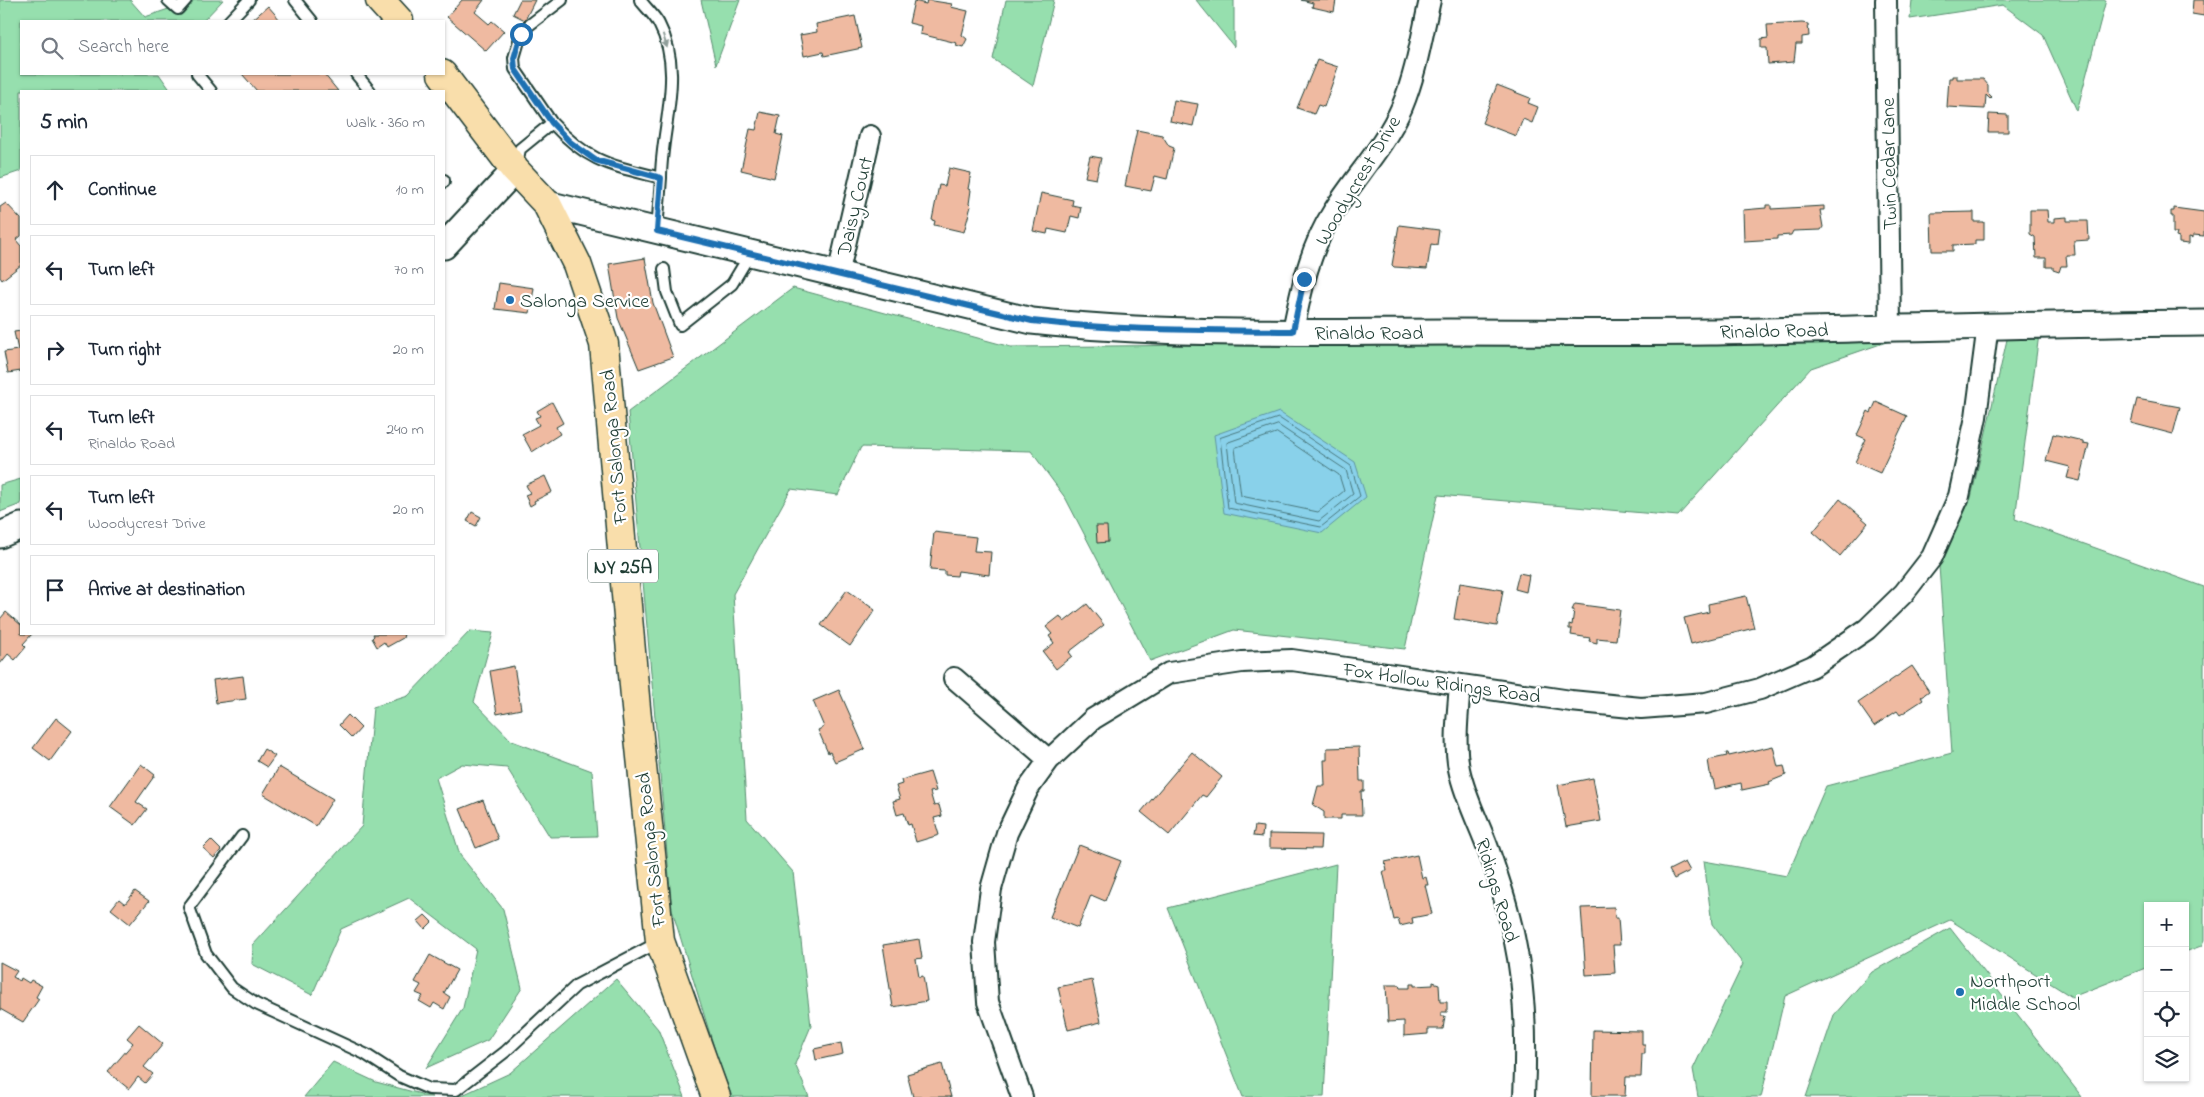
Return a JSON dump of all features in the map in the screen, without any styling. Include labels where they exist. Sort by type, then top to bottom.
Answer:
[{"type":"main road","points":[[380,0],[397,20]]},
{"type":"main road","name":"Fort Salonga Road","points":[[443,75],[515,170],[547,204],[577,264],[604,344],[636,715],[660,942],[716,1097]]},
{"type":"street","name":"Woodycrest Drive","points":[[1293,331],[1304,279],[1316,245],[1332,213],[1381,145],[1402,107],[1430,0]]},
{"type":"street","name":"Twin Cedar Lane","points":[[1886,0],[1890,328]]},
{"type":"street","name":"Daisy Court","points":[[838,275],[870,136]]},
{"type":"street","points":[[445,245],[515,170]]},
{"type":"street","name":"Rinaldo Road","points":[[547,204],[1032,321],[1146,330],[1707,332],[1988,325],[2204,323]]},
{"type":"street","name":"Fox Hollow Ridings Road","points":[[1022,1097],[988,1002],[984,942],[990,889],[1007,834],[1028,790],[1049,760],[1093,719],[1169,673],[1242,662],[1292,660],[1460,685],[1641,708],[1706,703],[1760,689],[1813,666],[1867,629],[1904,593],[1932,557],[1959,496],[1976,416],[1988,325]]},
{"type":"street","points":[[0,535],[20,526]]},
{"type":"street","points":[[954,678],[1049,760]]},
{"type":"street","name":"Ridings Road","points":[[1460,685],[1457,728],[1459,767],[1469,803],[1489,850],[1510,917],[1522,975],[1526,1042],[1524,1097]]},
{"type":"lane","points":[[168,0],[178,9],[186,0]]},
{"type":"lane","points":[[230,20],[249,0]]},
{"type":"lane","points":[[295,0],[311,20]]},
{"type":"lane","points":[[562,0],[528,26],[517,43],[515,69],[552,123],[570,142],[595,160],[661,178]]},
{"type":"lane","points":[[640,0],[659,24],[666,44],[671,72],[671,102],[661,155],[657,231]]},
{"type":"lane","points":[[198,75],[210,90]]},
{"type":"lane","points":[[357,75],[369,90]]},
{"type":"lane","points":[[515,170],[520,149],[552,123]]},
{"type":"lane","points":[[664,269],[667,292],[680,324],[732,284],[750,253]]},
{"type":"lane","points":[[242,836],[189,907],[206,954],[232,988],[256,1004],[366,1054],[399,1076],[429,1089],[456,1090],[504,1052],[577,985],[660,942]]},
{"type":"green space","points":[[0,0],[130,0],[145,17],[195,0],[223,0],[204,20],[20,20],[20,75],[160,75],[170,90],[20,90],[20,171],[0,178]]},
{"type":"green space","points":[[701,0],[740,0],[716,65]]},
{"type":"green space","points":[[1006,0],[1054,0],[1033,86],[993,59]]},
{"type":"green space","points":[[1196,0],[1234,0],[1234,47]]},
{"type":"green space","points":[[1912,0],[2106,0],[2077,111],[2043,35],[2003,5],[1910,19]]},
{"type":"green space","points":[[793,288],[1011,347],[1898,338],[1811,368],[1678,516],[1438,495],[1405,649],[1234,630],[1150,661],[1066,499],[1031,451],[861,447],[838,495],[791,489],[733,594],[747,819],[793,872],[811,1026],[795,1064],[809,1097],[732,1097],[717,1057],[672,910],[628,412]]},
{"type":"green space","points":[[2039,334],[2015,519],[2204,587],[2204,940],[2201,946],[2189,950],[2189,902],[2144,902],[2144,969],[2072,997],[1950,920],[1785,996],[1761,1097],[1698,1097],[1693,1069],[1743,964],[1712,924],[1704,861],[1787,876],[1826,786],[1952,753],[1939,566],[1971,498],[2008,335]]},
{"type":"green space","points":[[20,479],[20,504],[0,512],[0,485]]},
{"type":"green space","points":[[470,631],[493,633],[474,702],[512,741],[592,771],[597,836],[550,837],[507,768],[462,764],[436,778],[460,855],[503,909],[522,988],[488,1040],[426,1068],[463,1008],[476,949],[409,898],[341,929],[312,995],[252,964],[253,945],[362,826],[373,707],[408,696]]},
{"type":"green space","points":[[1336,864],[1324,1097],[1243,1097],[1168,908]]},
{"type":"green space","points":[[1950,928],[2082,1097],[1806,1097],[1834,1015],[1872,972]]},
{"type":"green space","points":[[616,979],[658,1029],[685,1097],[458,1097],[510,1073]]},
{"type":"green space","points":[[333,1062],[376,1082],[432,1097],[304,1097]]},
{"type":"water","points":[[1279,412],[1355,462],[1366,497],[1322,533],[1224,513],[1214,435]]},
{"type":"building","points":[[462,0],[484,0],[475,12],[489,24],[492,21],[504,31],[486,51],[447,17]]},
{"type":"building","points":[[520,0],[535,0],[525,20],[513,14]]},
{"type":"building","points":[[927,0],[952,4],[951,7],[968,11],[962,35],[967,39],[963,47],[956,45],[957,43],[920,34],[921,26],[909,23],[914,1],[926,4]]},
{"type":"building","points":[[1301,0],[1336,0],[1334,12],[1312,7],[1313,3]]},
{"type":"building","points":[[2193,0],[2204,0],[2204,16],[2192,14]]},
{"type":"building","points":[[268,6],[280,20],[252,20]]},
{"type":"building","points":[[855,16],[862,48],[824,56],[823,52],[804,56],[800,35],[817,32],[816,24]]},
{"type":"building","points":[[1808,24],[1809,36],[1802,37],[1802,44],[1796,44],[1794,62],[1768,64],[1767,48],[1761,48],[1761,39],[1768,38],[1767,25]]},
{"type":"building","points":[[1317,60],[1338,67],[1324,107],[1318,105],[1314,114],[1297,108]]},
{"type":"building","points":[[243,75],[325,75],[337,90],[256,90]]},
{"type":"building","points":[[1952,76],[1957,76],[1957,79],[1983,79],[1988,85],[1988,93],[1992,97],[1990,99],[1986,95],[1985,109],[1947,107],[1949,78],[1952,78]]},
{"type":"building","points":[[1497,85],[1530,98],[1528,103],[1538,107],[1532,123],[1523,119],[1516,136],[1482,123]]},
{"type":"building","points":[[1174,100],[1198,104],[1193,126],[1170,121]]},
{"type":"building","points":[[760,112],[780,116],[776,134],[783,136],[774,178],[741,170],[750,129],[756,130]]},
{"type":"building","points":[[1989,114],[2008,115],[2008,132],[1988,132]]},
{"type":"building","points":[[1137,130],[1162,135],[1169,146],[1174,148],[1167,179],[1155,176],[1151,191],[1125,186]]},
{"type":"building","points":[[1090,156],[1101,158],[1096,179],[1085,177]]},
{"type":"building","points":[[949,168],[971,173],[968,189],[971,190],[969,204],[971,206],[964,232],[934,225],[935,221],[932,220],[939,185],[945,186]]},
{"type":"building","points":[[1041,193],[1073,200],[1072,205],[1081,207],[1079,218],[1071,216],[1067,233],[1048,229],[1047,234],[1033,231]]},
{"type":"building","points":[[6,203],[20,218],[20,237],[16,240],[20,245],[20,266],[2,280],[0,277],[0,207]]},
{"type":"building","points":[[1766,205],[1771,205],[1771,209],[1824,206],[1824,210],[1820,210],[1823,227],[1821,230],[1793,231],[1791,235],[1777,236],[1777,239],[1744,241],[1743,210],[1766,208]]},
{"type":"building","points":[[2174,208],[2204,212],[2204,236],[2193,235],[2193,238],[2189,237],[2189,244],[2179,243],[2179,238],[2176,237],[2177,233],[2173,233],[2173,216],[2171,216],[2171,211],[2174,211]]},
{"type":"building","points":[[2030,210],[2047,210],[2048,222],[2054,222],[2054,218],[2067,217],[2067,221],[2088,221],[2089,240],[2074,241],[2075,255],[2066,255],[2067,266],[2061,266],[2059,272],[2053,270],[2053,267],[2046,267],[2046,258],[2036,258],[2035,237],[2030,234]]},
{"type":"building","points":[[1974,212],[1974,222],[1984,222],[1984,240],[1975,240],[1975,244],[1953,245],[1953,251],[1932,251],[1931,213]]},
{"type":"building","points":[[1399,225],[1439,230],[1437,245],[1431,244],[1427,269],[1394,267],[1392,265]]},
{"type":"building","points":[[645,258],[653,303],[673,357],[639,369],[618,318],[609,264]]},
{"type":"building","points":[[499,283],[534,288],[530,313],[495,309]]},
{"type":"building","points":[[20,331],[20,371],[8,373],[4,352],[18,350],[14,332]]},
{"type":"building","points":[[2137,399],[2180,407],[2173,434],[2131,423]]},
{"type":"building","points":[[552,402],[563,423],[556,427],[560,434],[532,452],[522,434],[539,425],[535,418],[540,416],[537,411]]},
{"type":"building","points":[[1876,402],[1907,416],[1880,473],[1855,462],[1866,439],[1857,435],[1868,411],[1871,413]]},
{"type":"building","points":[[2053,434],[2089,444],[2080,481],[2067,478],[2070,467],[2046,461]]},
{"type":"building","points":[[545,476],[552,492],[534,501],[535,503],[530,506],[525,495],[530,493],[526,485]]},
{"type":"building","points":[[1840,499],[1868,523],[1840,556],[1813,532]]},
{"type":"building","points":[[472,512],[481,517],[476,526],[467,521]]},
{"type":"building","points":[[1096,526],[1107,526],[1108,542],[1097,543]]},
{"type":"building","points":[[934,532],[976,537],[974,551],[991,552],[989,575],[958,571],[957,576],[945,575],[945,571],[930,570]]},
{"type":"building","points":[[1519,573],[1529,575],[1526,592],[1515,589]]},
{"type":"building","points":[[1460,583],[1503,590],[1497,626],[1454,619]]},
{"type":"building","points":[[847,590],[875,610],[850,646],[821,625]]},
{"type":"building","points":[[1746,596],[1754,628],[1691,644],[1684,618],[1709,612],[1708,604]]},
{"type":"building","points":[[1087,604],[1104,625],[1069,652],[1072,656],[1056,669],[1043,652],[1054,643],[1049,636],[1052,634],[1046,627],[1060,616],[1064,622]]},
{"type":"building","points":[[1575,604],[1620,610],[1616,640],[1597,638],[1597,643],[1589,641],[1590,638],[1571,635],[1572,629],[1569,629],[1569,624],[1572,625],[1574,610],[1572,610]]},
{"type":"building","points":[[6,612],[20,624],[20,635],[31,635],[23,644],[26,647],[15,660],[8,654],[0,664],[0,619]]},
{"type":"building","points":[[404,635],[403,638],[387,647],[384,642],[377,647],[372,638],[374,636]]},
{"type":"building","points":[[514,666],[521,709],[497,714],[490,671]]},
{"type":"building","points":[[1912,666],[1929,691],[1921,697],[1923,700],[1900,715],[1897,711],[1874,726],[1858,703]]},
{"type":"building","points":[[243,676],[246,699],[216,703],[213,680]]},
{"type":"building","points":[[839,690],[865,749],[835,762],[830,752],[828,753],[818,730],[824,727],[813,701]]},
{"type":"building","points":[[348,715],[361,728],[352,738],[339,725]]},
{"type":"building","points":[[56,718],[72,731],[50,761],[33,748]]},
{"type":"building","points":[[1773,746],[1778,767],[1784,766],[1786,775],[1769,782],[1770,784],[1742,790],[1741,783],[1715,789],[1713,779],[1711,779],[1708,760],[1727,756],[1726,753],[1729,756]]},
{"type":"building","points":[[1359,747],[1360,781],[1364,781],[1364,791],[1361,791],[1362,815],[1341,815],[1341,819],[1324,819],[1324,812],[1313,805],[1318,786],[1325,786],[1324,760],[1327,760],[1327,748]]},
{"type":"building","points":[[264,749],[275,756],[267,767],[257,761]]},
{"type":"building","points":[[1192,752],[1222,777],[1206,797],[1202,795],[1169,835],[1141,812]]},
{"type":"building","points":[[141,764],[155,775],[136,802],[147,809],[135,825],[110,807]]},
{"type":"building","points":[[279,767],[333,799],[316,826],[263,794]]},
{"type":"building","points":[[930,772],[936,791],[930,792],[934,806],[939,805],[942,816],[934,818],[939,835],[916,842],[911,824],[908,825],[904,813],[897,815],[893,801],[900,799],[896,786],[902,784],[901,780]]},
{"type":"building","points":[[1593,778],[1601,821],[1566,827],[1558,785]]},
{"type":"building","points":[[483,800],[498,839],[476,848],[460,809]]},
{"type":"building","points":[[1255,826],[1263,827],[1262,837],[1253,836]]},
{"type":"building","points":[[1269,834],[1321,835],[1320,849],[1269,848]]},
{"type":"building","points":[[211,840],[221,850],[214,858],[203,848]]},
{"type":"building","points":[[1079,845],[1121,861],[1105,901],[1091,895],[1078,928],[1050,917]]},
{"type":"building","points":[[1417,855],[1422,878],[1426,877],[1428,885],[1425,885],[1432,914],[1412,918],[1413,923],[1400,926],[1398,919],[1394,920],[1383,871],[1387,871],[1385,862]]},
{"type":"building","points":[[1685,862],[1690,871],[1674,879],[1669,870]]},
{"type":"building","points":[[135,891],[149,901],[130,924],[111,909],[119,899],[125,904]]},
{"type":"building","points":[[1614,907],[1615,918],[1618,918],[1620,945],[1613,945],[1615,973],[1586,975],[1581,908]]},
{"type":"building","points":[[425,915],[432,922],[425,929],[418,921]]},
{"type":"building","points":[[919,939],[922,958],[916,959],[919,977],[923,976],[927,1001],[893,1007],[883,945]]},
{"type":"building","points":[[430,955],[457,970],[444,993],[450,997],[444,1009],[434,1003],[431,1008],[419,1001],[423,996],[416,993],[421,985],[415,982]]},
{"type":"building","points":[[0,962],[17,971],[13,977],[20,981],[21,978],[29,983],[31,980],[42,986],[36,997],[39,999],[23,1022],[0,1009]]},
{"type":"building","points":[[1092,980],[1101,1022],[1068,1030],[1058,987]]},
{"type":"building","points":[[1433,982],[1439,984],[1440,1002],[1447,1002],[1447,1012],[1441,1012],[1441,1016],[1445,1016],[1443,1029],[1428,1029],[1428,1034],[1404,1036],[1404,1021],[1388,1022],[1386,985],[1399,985],[1400,988],[1410,988],[1410,984],[1414,984],[1414,986],[1433,985]]},
{"type":"building","points":[[139,1024],[163,1044],[144,1067],[153,1074],[145,1083],[138,1077],[129,1089],[108,1072],[133,1043],[127,1038]]},
{"type":"building","points":[[1593,1030],[1642,1031],[1642,1045],[1645,1045],[1645,1054],[1642,1054],[1641,1077],[1626,1077],[1625,1096],[1592,1096]]},
{"type":"building","points":[[841,1043],[843,1054],[816,1060],[814,1049]]},
{"type":"building","points":[[942,1064],[951,1097],[913,1097],[907,1074]]},
{"type":"place","name":"Salonga Service","points":[[510,300]]},
{"type":"place","name":"Northport Middle School","points":[[1960,992]]},
{"type":"route","points":[[521,34],[514,58],[515,69],[552,123],[570,142],[595,160],[661,178],[657,231],[1032,321],[1079,326],[1146,330],[1293,331],[1304,279]]}]
